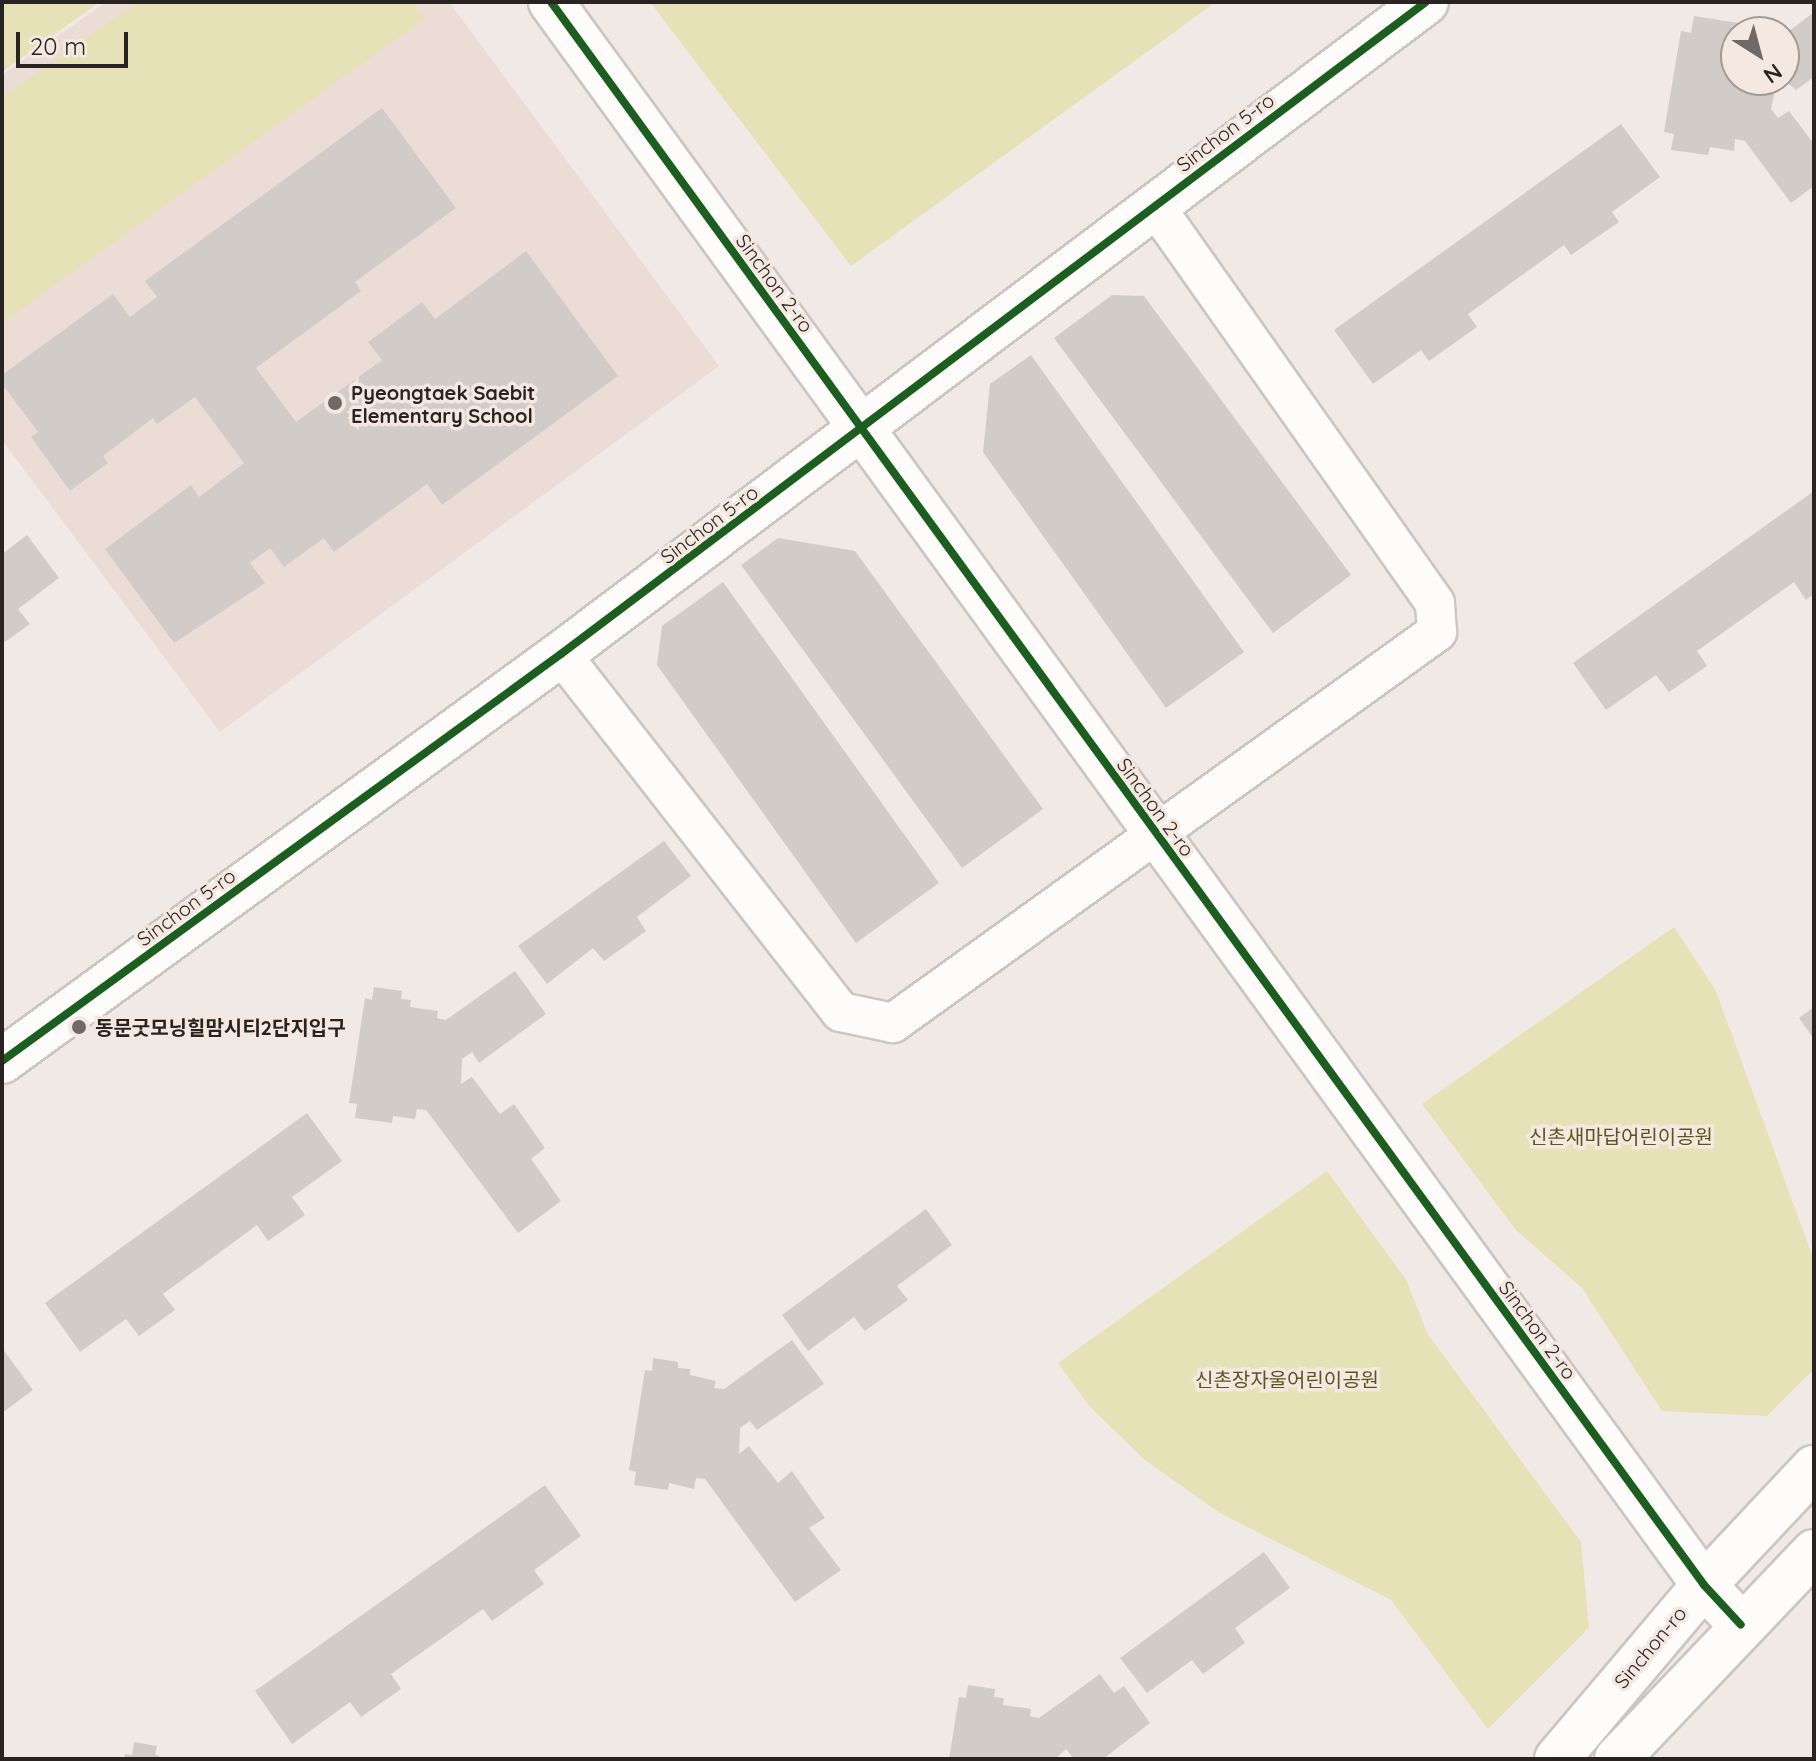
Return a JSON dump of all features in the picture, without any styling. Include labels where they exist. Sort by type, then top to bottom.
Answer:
[{"type":"street","name":"Sinchon 2-ro","points":[[551,2],[1704,1585],[1741,1625]]},
{"type":"street","name":"Sinchon 5-ro","points":[[2,1061],[561,654],[1426,2]]},
{"type":"street","points":[[561,654],[841,1012],[893,1023],[1437,632],[1435,603],[1154,205]]},
{"type":"street","name":"Sinchon-ro","points":[[1557,1759],[1704,1585],[1814,1468]]},
{"type":"street","points":[[1617,1759],[1741,1625],[1814,1552]]},
{"type":"shaded area","name":"Pyeongtaek Saebit Elementary School","points":[[106,2],[449,2],[719,366],[220,732],[2,440],[2,75]]},
{"type":"green space","points":[[2,2],[100,2],[2,72]]},
{"type":"green space","points":[[137,2],[412,2],[424,19],[2,323],[2,98]]},
{"type":"green space","points":[[650,2],[1216,2],[851,266]]},
{"type":"green space","name":"신촌새마답어린이공원","points":[[1674,927],[1716,991],[1814,1261],[1814,1369],[1767,1416],[1662,1411],[1582,1288],[1516,1230],[1422,1104]]},
{"type":"green space","name":"신촌장자울어린이공원","points":[[1327,1171],[1407,1281],[1427,1333],[1581,1542],[1589,1628],[1488,1729],[1391,1600],[1220,1513],[1146,1461],[1090,1407],[1058,1363]]},
{"type":"building","points":[[1814,12],[1814,77],[1800,87],[1800,23]]},
{"type":"building","points":[[1694,16],[1720,20],[1720,96],[1774,96],[1771,109],[1778,118],[1789,111],[1814,144],[1814,186],[1791,203],[1745,141],[1735,139],[1734,151],[1710,147],[1708,155],[1671,150],[1674,134],[1664,132],[1681,31],[1691,33]]},
{"type":"building","points":[[382,108],[456,208],[355,282],[361,291],[256,368],[296,422],[382,360],[368,342],[422,302],[435,319],[526,251],[618,376],[442,505],[427,484],[334,552],[324,538],[284,567],[270,548],[250,563],[265,583],[174,643],[105,549],[191,485],[199,497],[244,463],[195,397],[157,424],[153,418],[103,456],[108,463],[70,491],[31,437],[38,432],[2,384],[2,375],[113,294],[130,317],[157,297],[145,281]]},
{"type":"building","points":[[1621,124],[1660,177],[1612,212],[1619,222],[1571,255],[1564,245],[1468,314],[1477,327],[1429,361],[1421,350],[1373,384],[1334,330]]},
{"type":"building","points":[[1112,295],[1144,296],[1351,575],[1273,633],[1054,338]]},
{"type":"building","points":[[1031,355],[1244,652],[1166,708],[983,452],[990,384]]},
{"type":"building","points":[[1814,491],[1814,594],[1806,600],[1794,582],[1697,651],[1707,666],[1669,692],[1656,675],[1606,710],[1573,663]]},
{"type":"building","points":[[27,535],[59,578],[18,609],[30,624],[2,644],[2,554]]},
{"type":"building","points":[[778,538],[855,551],[1043,809],[962,868],[741,565]]},
{"type":"building","points":[[723,582],[939,883],[856,943],[657,665],[662,626]]},
{"type":"building","points":[[664,841],[691,876],[637,917],[646,931],[604,961],[593,948],[547,984],[518,946]]},
{"type":"building","points":[[515,971],[546,1014],[479,1063],[472,1052],[462,1059],[461,1084],[472,1077],[500,1114],[514,1104],[545,1148],[531,1159],[561,1201],[518,1233],[426,1110],[417,1109],[415,1119],[393,1116],[392,1123],[355,1118],[357,1104],[349,1103],[365,998],[372,1000],[374,987],[402,991],[401,999],[411,1000],[410,1007],[438,1011],[437,1018],[446,1020]]},
{"type":"building","points":[[1814,1007],[1814,1039],[1799,1018]]},
{"type":"building","points":[[307,1113],[342,1161],[292,1197],[305,1215],[268,1241],[257,1225],[163,1294],[175,1310],[139,1336],[126,1319],[80,1352],[45,1303]]},
{"type":"building","points":[[926,1209],[952,1245],[897,1286],[908,1300],[865,1331],[854,1317],[808,1351],[782,1315]]},
{"type":"building","points":[[792,1340],[824,1384],[757,1430],[750,1421],[740,1428],[739,1454],[749,1446],[778,1483],[792,1471],[825,1518],[809,1528],[841,1570],[795,1602],[705,1479],[696,1478],[694,1489],[669,1483],[668,1490],[634,1485],[636,1472],[629,1470],[645,1370],[652,1371],[653,1358],[678,1362],[678,1368],[690,1369],[690,1375],[716,1381],[714,1388],[724,1389]]},
{"type":"building","points":[[2,1348],[33,1390],[2,1413]]},
{"type":"building","points":[[545,1485],[581,1536],[534,1570],[544,1584],[492,1621],[483,1609],[391,1674],[401,1689],[361,1717],[350,1702],[292,1744],[255,1691]]},
{"type":"building","points":[[1264,1552],[1290,1588],[1235,1628],[1245,1643],[1203,1674],[1192,1660],[1147,1693],[1120,1658]]},
{"type":"building","points":[[1100,1674],[1114,1693],[1124,1686],[1150,1723],[1103,1759],[1074,1759],[1066,1749],[1055,1759],[949,1759],[959,1697],[966,1698],[968,1685],[995,1689],[994,1697],[1004,1698],[1003,1705],[1031,1709],[1030,1716],[1039,1718]]},
{"type":"building","points":[[134,1742],[157,1746],[155,1754],[164,1759],[124,1759],[125,1754],[132,1755]]},
{"type":"cycle path","points":[[551,2],[1704,1585],[1741,1625]]},
{"type":"cycle path","points":[[2,1061],[561,654],[1426,2]]},
{"type":"place","name":"Pyeongtaek Saebit Elementary School","points":[[335,403]]},
{"type":"place","name":"동문굿모닝힐맘시티2단지입구","points":[[79,1027]]}]
